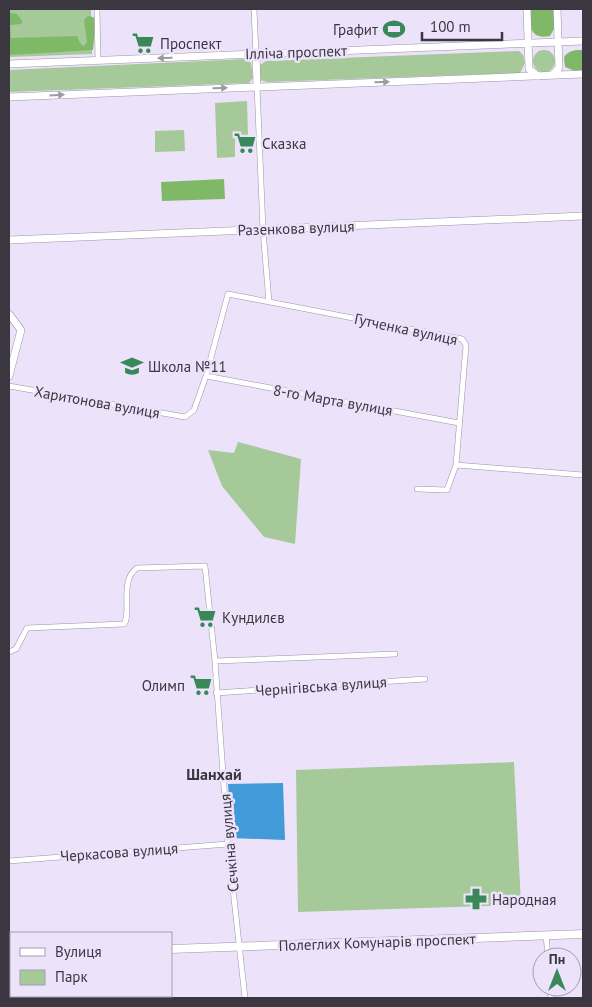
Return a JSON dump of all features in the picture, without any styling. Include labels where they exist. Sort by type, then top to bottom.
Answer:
[{"type":"main road","points":[[527,9],[529,69],[538,76]]},
{"type":"main road","points":[[552,76],[559,68],[557,9]]},
{"type":"main road","name":"Ілліча проспект","points":[[9,64],[583,41]]},
{"type":"main road","points":[[256,54],[257,86]]},
{"type":"main road","points":[[9,97],[583,74]]},
{"type":"main road","name":"Разенкова вулиця","points":[[9,240],[583,216]]},
{"type":"main road","points":[[9,314],[21,330],[9,376]]},
{"type":"main road","name":"Полеглих Комунарів проспект","points":[[172,949],[583,934]]},
{"type":"street","points":[[97,9],[98,61]]},
{"type":"street","points":[[254,9],[256,54]]},
{"type":"street","points":[[257,86],[263,230],[269,302]]},
{"type":"street","name":"Гутченка вулиця","points":[[206,376],[228,294],[462,339],[466,345],[456,464],[447,490],[417,489]]},
{"type":"street","name":"Харитонова вулиця","points":[[9,386],[185,417],[194,410],[206,376]]},
{"type":"street","name":"8-го Марта вулиця","points":[[206,376],[459,423]]},
{"type":"street","points":[[456,464],[583,475]]},
{"type":"street","name":"Сєчкіна вулиця","points":[[9,652],[16,649],[27,628],[124,624],[126,619],[126,594],[131,574],[137,568],[205,566],[215,661],[228,844],[245,998]]},
{"type":"street","name":"Чернігівська вулиця","points":[[215,661],[395,654]]},
{"type":"street","name":"Чернігівська вулиця","points":[[216,693],[425,679]]},
{"type":"street","name":"Черкасова вулиця","points":[[9,860],[228,844]]},
{"type":"street","points":[[546,935],[547,947]]},
{"type":"green space","points":[[9,9],[91,9],[92,54],[9,57]]},
{"type":"green space","points":[[530,9],[554,9],[555,27],[550,36],[543,37],[534,33],[531,26]]},
{"type":"green space","points":[[9,13],[17,14],[23,22],[10,25],[11,38],[77,36],[83,46],[87,41],[84,20],[88,16],[93,17],[95,19],[95,31],[93,50],[9,55]]},
{"type":"green space","points":[[540,50],[548,50],[555,57],[555,65],[548,72],[540,72],[533,65],[533,57]]},
{"type":"green space","points":[[583,50],[583,71],[575,71],[565,67],[564,57],[568,53]]},
{"type":"green space","points":[[519,51],[523,55],[525,63],[520,73],[267,82],[260,80],[260,65],[266,61]]},
{"type":"green space","points":[[246,59],[251,63],[253,78],[249,83],[9,92],[9,70]]},
{"type":"green space","points":[[247,101],[248,136],[235,137],[235,157],[217,158],[215,103]]},
{"type":"green space","points":[[184,130],[185,151],[155,152],[155,131]]},
{"type":"green space","points":[[224,179],[225,199],[162,201],[161,182]]},
{"type":"green space","points":[[238,442],[301,459],[295,544],[264,537],[222,486],[208,450],[234,453]]},
{"type":"green space","points":[[514,762],[521,905],[298,912],[296,770]]},
{"type":"water","points":[[283,783],[285,840],[232,838],[228,784]]},
{"type":"place","name":"Графит","points":[[394,29]]},
{"type":"place","name":"Проспект","points":[[143,43]]},
{"type":"place","name":"Сказка","points":[[245,143]]},
{"type":"place","name":"Школа №11","points":[[132,366]]},
{"type":"place","name":"Кундилєв","points":[[205,617]]},
{"type":"place","name":"Олимп","points":[[201,685]]},
{"type":"place","name":"Народная","points":[[476,899]]},
{"type":"district","name":"Шанхай","points":[[214,774]]}]
